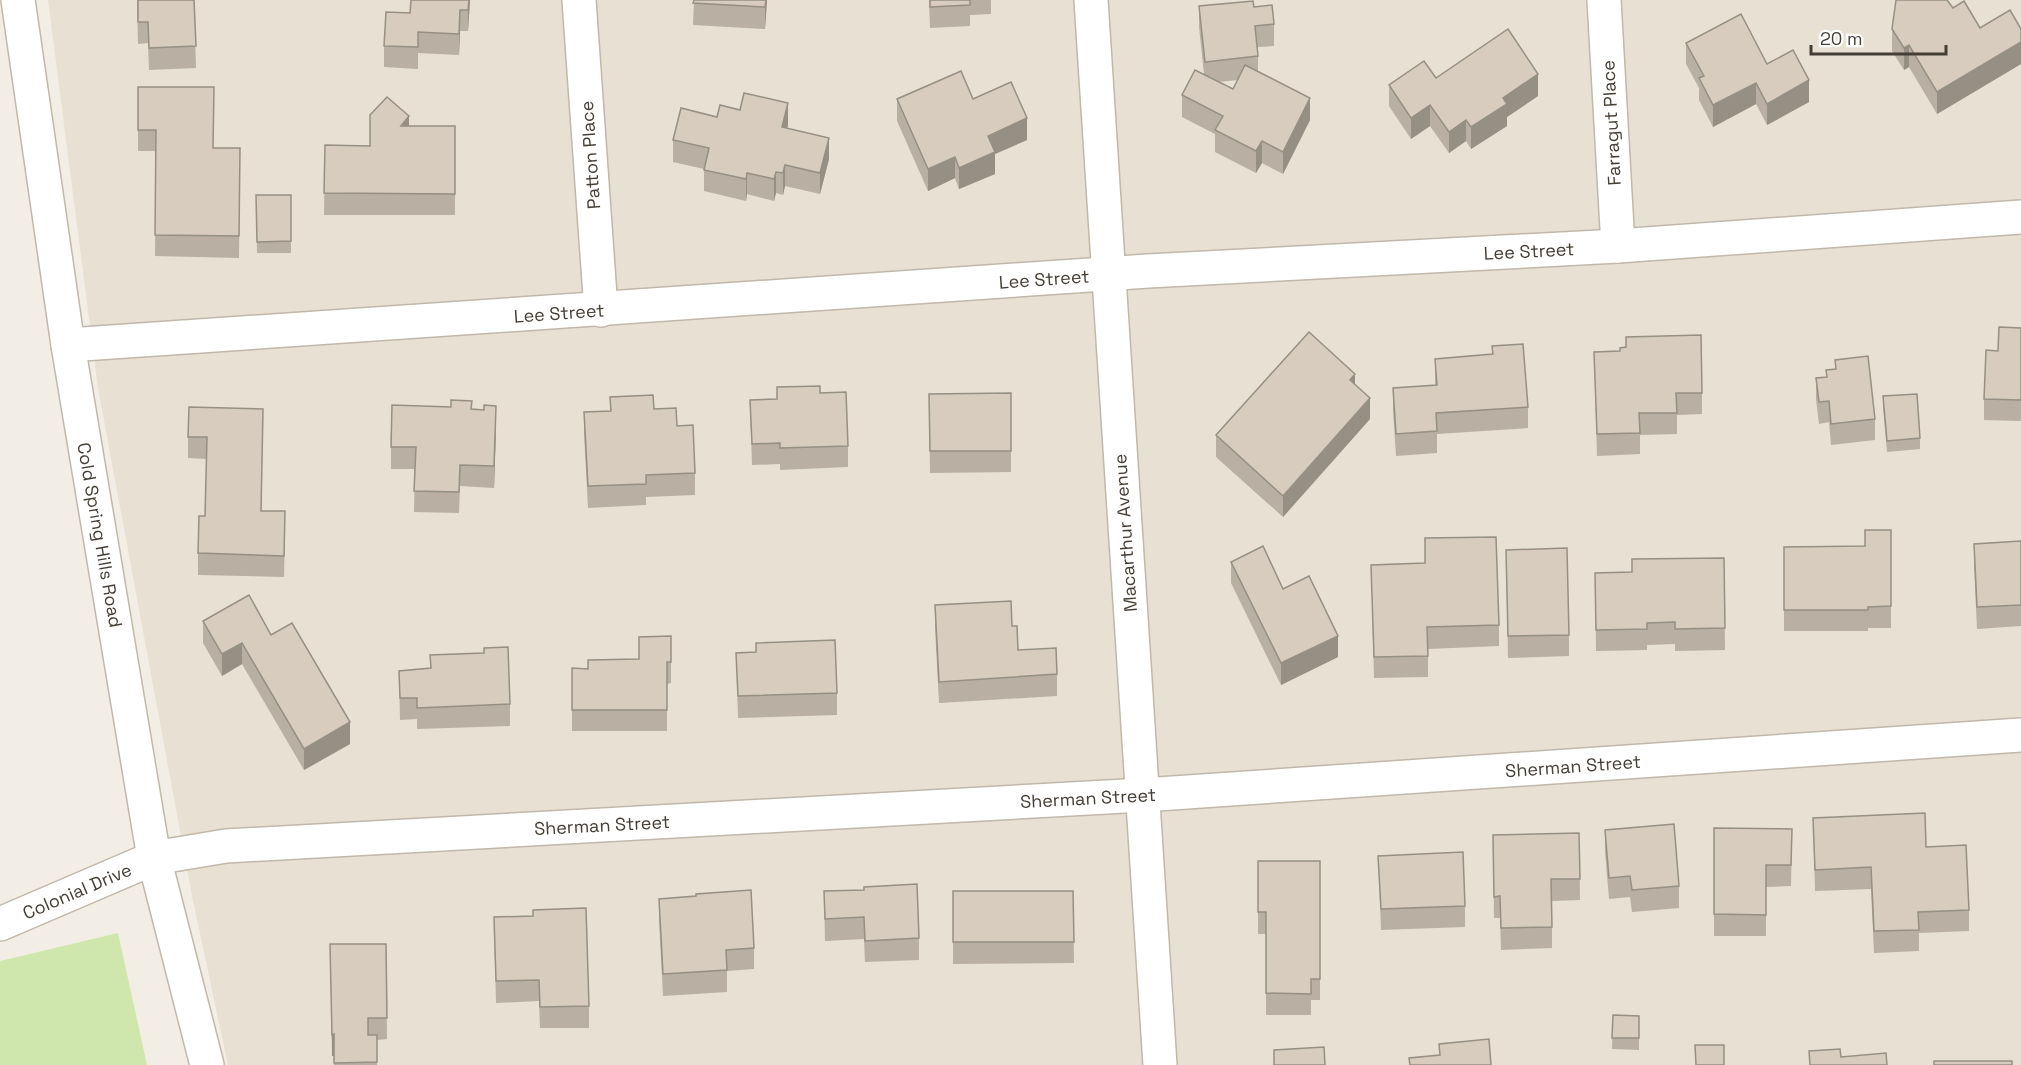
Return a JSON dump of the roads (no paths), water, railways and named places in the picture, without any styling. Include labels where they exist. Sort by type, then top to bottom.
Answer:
[{"type":"street","name":"Cold Spring Hills Road","points":[[18,0],[68,345],[154,858],[207,1065]]},
{"type":"street","name":"Patton Place","points":[[579,0],[601,310]]},
{"type":"street","name":"Macarthur Avenue","points":[[1091,0],[1107,275],[1160,1065]]},
{"type":"street","name":"Farragut Place","points":[[1604,0],[1618,246]]},
{"type":"street","name":"Lee Street","points":[[68,345],[1107,275],[1618,246],[2021,217]]},
{"type":"street","name":"Sherman Street","points":[[154,858],[226,846],[1143,795],[2021,735]]},
{"type":"street","name":"Colonial Drive","points":[[0,924],[154,858]]}]
